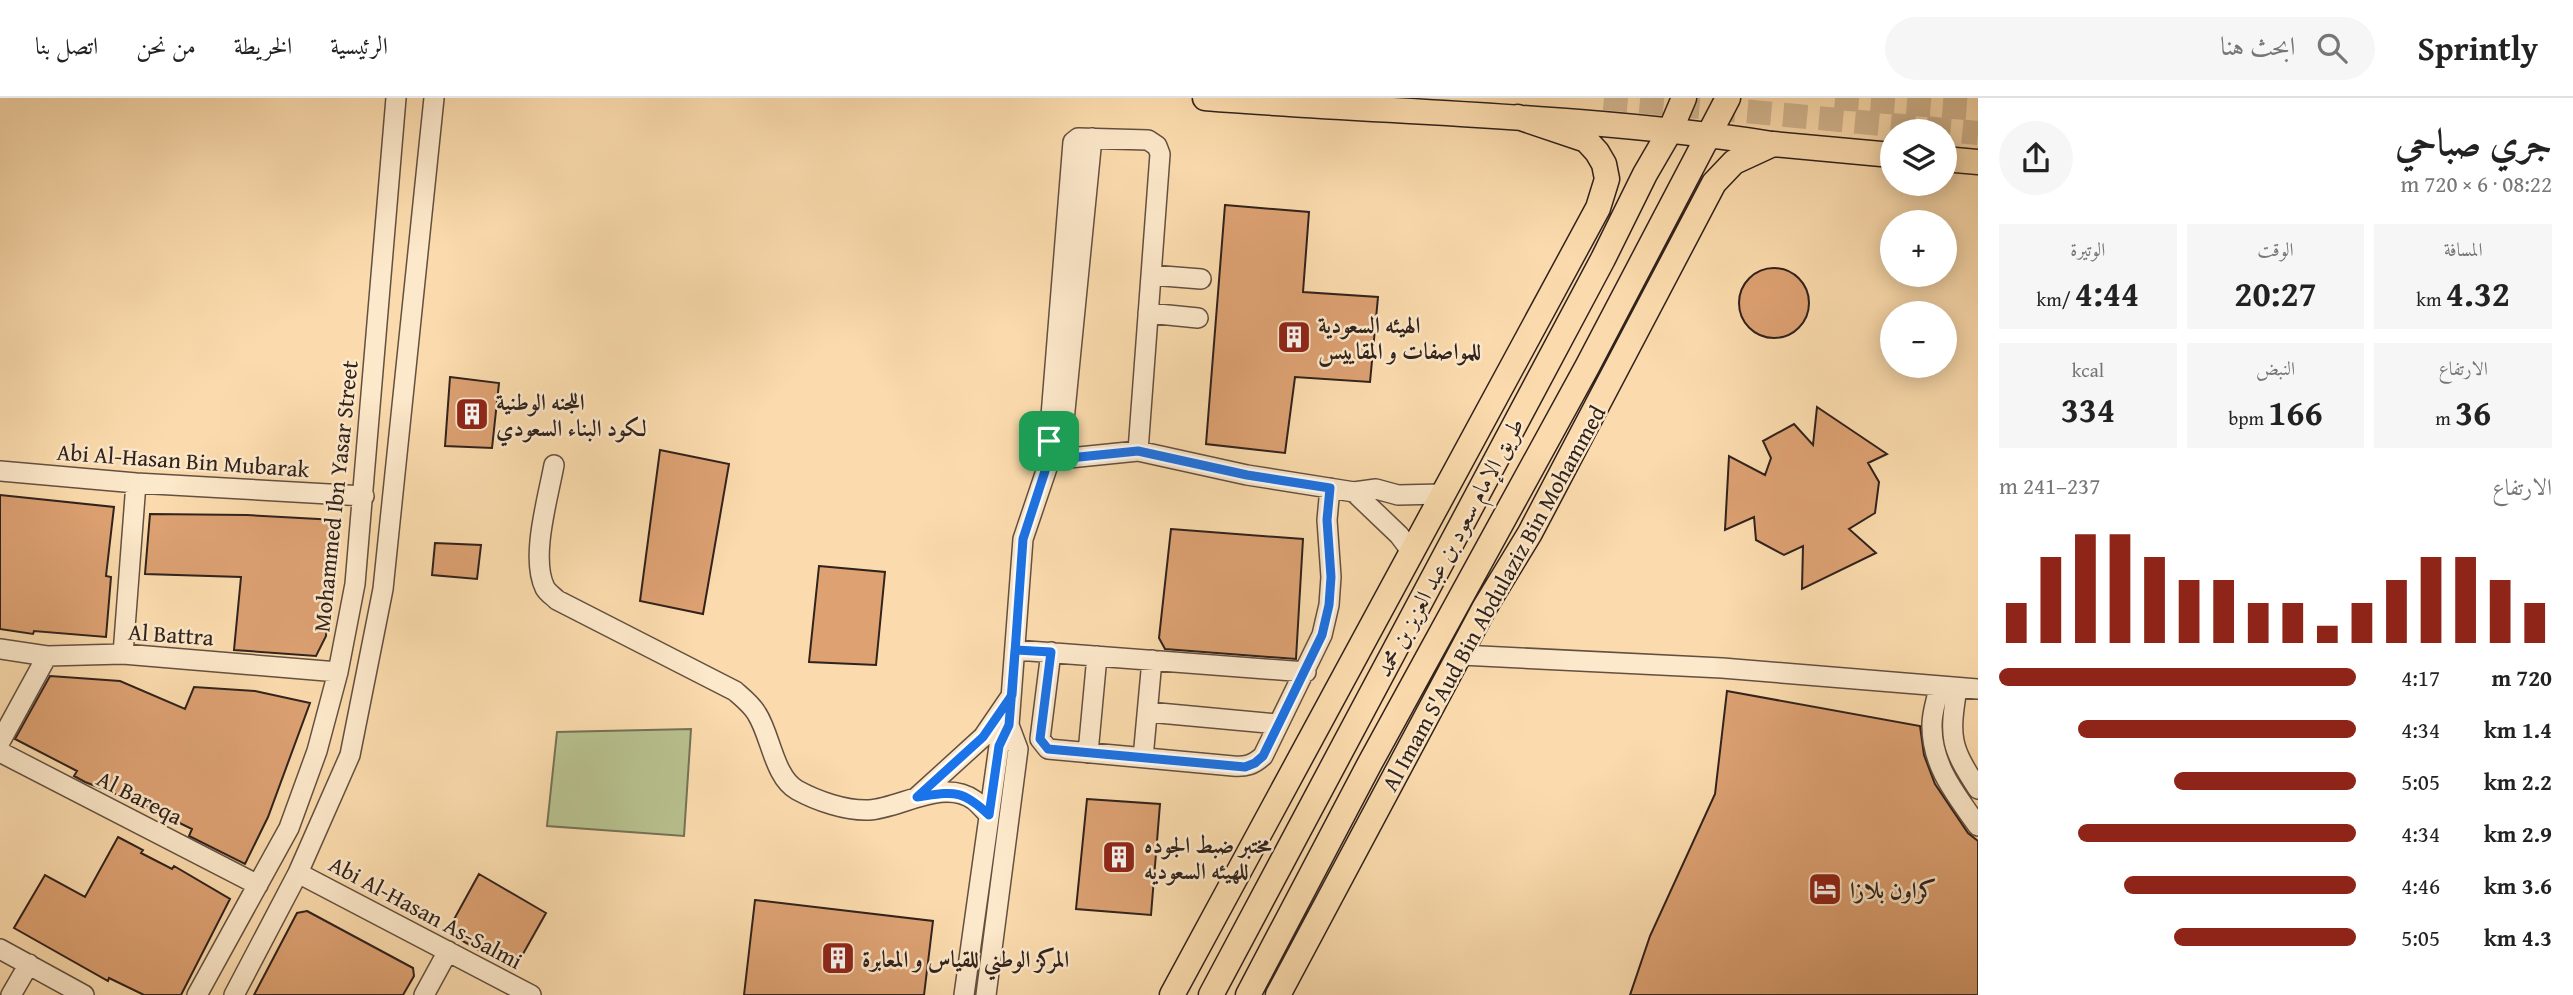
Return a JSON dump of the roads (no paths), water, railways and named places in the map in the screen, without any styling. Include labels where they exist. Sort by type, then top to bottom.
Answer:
[{"type":"main road","points":[[1205,98],[1329,108],[1518,117],[1710,134],[1773,144],[1880,154]]},
{"type":"main road","points":[[1329,108],[1378,98]]},
{"type":"main road","name":"طريق الإمام سعود بن عبد العزيز بن محمد","points":[[1211,995],[1603,259],[1645,174],[1670,131],[1684,98]]},
{"type":"main road","points":[[1710,134],[1728,98]]},
{"type":"main road","points":[[1172,995],[1598,208],[1607,179],[1604,164],[1597,152],[1586,140],[1518,117]]},
{"type":"main road","name":"طريق الإمام سعود بن عبد العزيز بن محمد","points":[[1248,995],[1370,763],[1587,367],[1710,134]]},
{"type":"main road","name":"Al Imam S'Aud Bin Abdulaziz Bin Mohammed","points":[[1278,995],[1485,607],[1530,533],[1714,183],[1734,162],[1773,144]]},
{"type":"main road","points":[[1957,160],[1978,162]]},
{"type":"main road","points":[[1510,369],[1603,259]]},
{"type":"main road","points":[[1485,607],[1587,367]]},
{"type":"street","name":"Mohammed Ibn Yasar Street","points":[[197,995],[294,815],[317,751],[338,672],[355,584],[364,496],[396,98]]},
{"type":"street","points":[[396,120],[404,98]]},
{"type":"street","points":[[424,98],[433,119]]},
{"type":"street","points":[[234,995],[298,873],[350,755],[383,589],[434,98]]},
{"type":"street","points":[[1060,447],[1073,142],[1078,138],[1148,140],[1157,146],[1160,154],[1138,451]]},
{"type":"street","points":[[1151,275],[1201,279]]},
{"type":"street","points":[[1148,313],[1198,318]]},
{"type":"street","points":[[964,995],[999,746],[1009,725],[1023,539],[1046,468],[1040,461],[1039,451],[1044,443],[1060,447],[1138,451],[1247,475],[1354,492],[1376,489],[1398,495],[1442,494]]},
{"type":"street","points":[[554,466],[539,559],[540,575],[546,591],[557,600],[736,691],[757,713],[777,764],[793,788],[816,799],[869,810],[903,803],[917,797],[958,794],[972,798],[989,815]]},
{"type":"street","name":"Abi Al-Hasan Bin Mubarak","points":[[0,471],[136,483],[364,496]]},
{"type":"street","points":[[123,654],[136,483]]},
{"type":"street","points":[[1051,652],[1040,739],[1048,749],[1245,767],[1255,763],[1263,756],[1322,635],[1329,605],[1331,577],[1327,520],[1330,488]]},
{"type":"street","points":[[1354,492],[1412,551]]},
{"type":"street","name":"Al Battra","points":[[0,649],[47,656],[123,654],[338,672]]},
{"type":"street","points":[[1015,650],[1306,672]]},
{"type":"street","points":[[1461,655],[1732,669],[1978,689]]},
{"type":"street","points":[[0,742],[47,656]]},
{"type":"street","points":[[1088,753],[1097,656]]},
{"type":"street","points":[[1143,758],[1152,660]]},
{"type":"street","points":[[1948,687],[1953,745],[1959,760],[1978,789]]},
{"type":"street","points":[[1948,687],[1932,724],[1934,747],[1946,781],[1978,826]]},
{"type":"street","points":[[917,797],[983,737],[1012,695]]},
{"type":"street","points":[[1148,712],[1278,724]]},
{"type":"street","points":[[986,995],[1018,749],[1009,725]]},
{"type":"street","name":"Al Bareqa","points":[[0,752],[258,885]]},
{"type":"street","name":"Abi Al-Hasan As-Salmi","points":[[298,873],[531,995]]},
{"type":"street","points":[[0,949],[84,995]]},
{"type":"street","points":[[424,995],[448,951]]},
{"type":"street","points":[[11,995],[29,964]]},
{"type":"tunnel","points":[[1604,98],[1978,133]]},
{"type":"tunnel","points":[[1835,98],[1978,109]]},
{"type":"place","name":"الهيئه السعودية للمواصفات و المقاييس","points":[[1294,337]]},
{"type":"place","name":"اللجنه الوطنية لكود البناء السعودي","points":[[472,414]]},
{"type":"place","name":"مختبر ضبط الجوده للهيئه السعوديه","points":[[1119,857]]},
{"type":"place","name":"كراون بلازا","points":[[1825,889]]},
{"type":"place","name":"المركز الوطني للقياس و المعابرة","points":[[838,958]]}]
